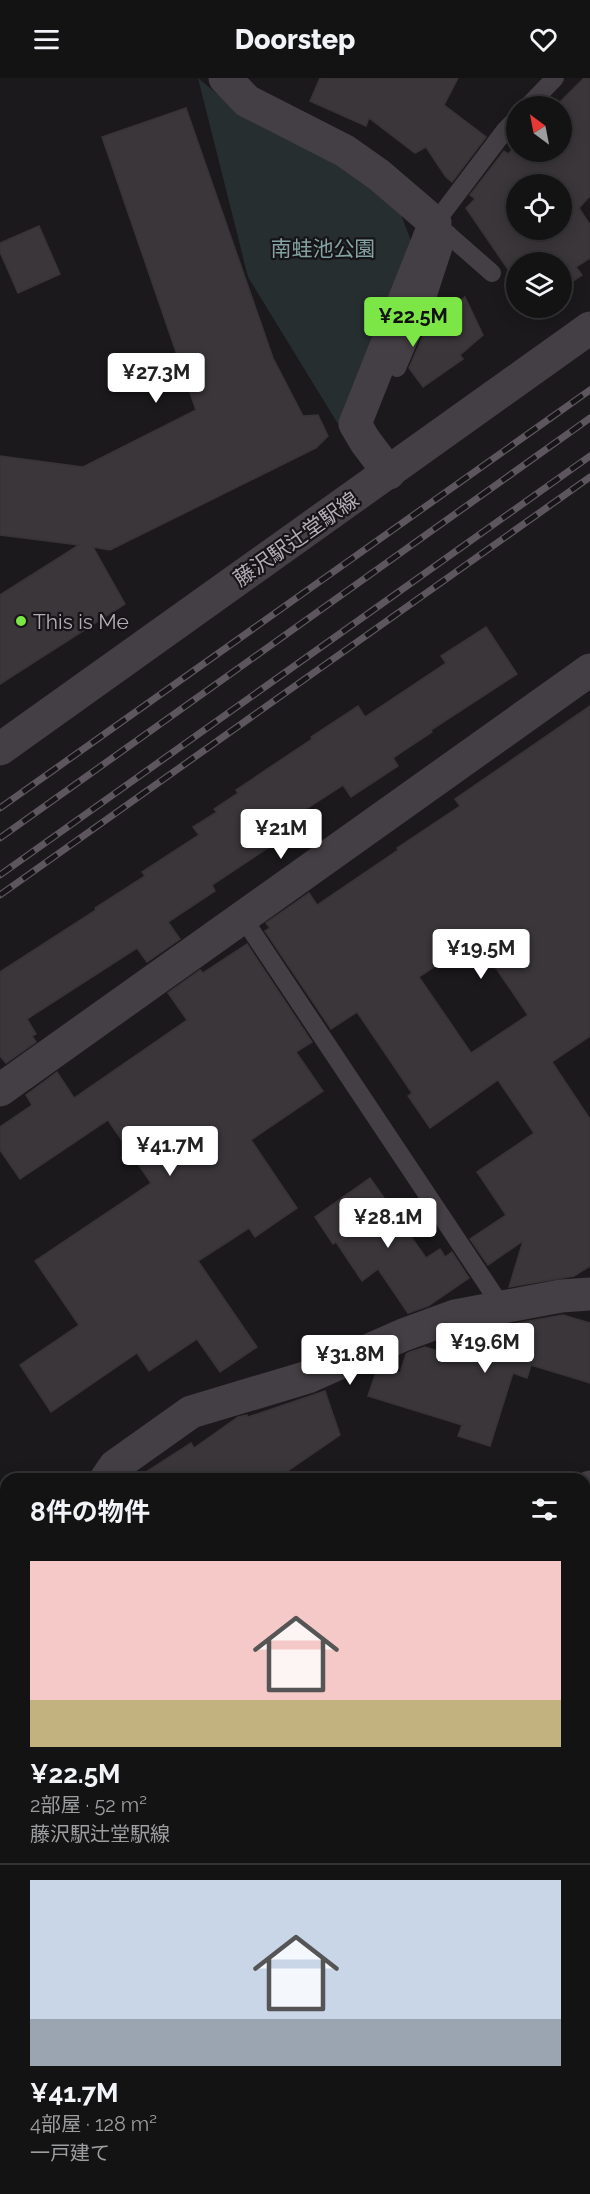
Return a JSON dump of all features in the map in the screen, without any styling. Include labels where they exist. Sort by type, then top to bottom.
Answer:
[{"type":"street","points":[[225,78],[247,101],[345,151],[379,175],[442,228],[355,424],[389,473]]},
{"type":"street","name":"藤沢駅辻堂駅線","points":[[0,749],[590,328]]},
{"type":"street","points":[[0,1090],[590,670]]},
{"type":"street","points":[[110,1473],[115,1466],[191,1412],[308,1377],[403,1335],[455,1316],[561,1296],[590,1294]]},
{"type":"lane","points":[[538,96],[555,78]]},
{"type":"lane","points":[[397,368],[428,295],[442,228],[506,133]]},
{"type":"lane","points":[[442,228],[492,273]]},
{"type":"lane","points":[[243,918],[502,1307]]},
{"type":"green space","name":"南蛙池公園","points":[[198,78],[240,113],[339,163],[400,212],[411,241],[361,375],[338,424],[248,277]]},
{"type":"building","points":[[320,78],[458,78],[444,105],[486,137],[452,182],[446,177],[426,147],[415,153],[369,118],[366,126],[310,101]]},
{"type":"building","points":[[584,78],[590,78],[590,196],[579,208],[590,225],[590,258],[576,267],[582,275],[572,282],[572,252],[506,252],[506,266],[466,208],[475,199],[470,195],[504,151],[506,162],[572,162],[572,96],[566,96]]},
{"type":"building","points":[[186,108],[273,358],[303,416],[318,415],[328,436],[316,448],[110,550],[93,547],[125,604],[0,684],[0,595],[79,545],[0,535],[0,456],[83,467],[196,410],[102,137]]},
{"type":"building","points":[[39,226],[60,274],[18,293],[0,252],[0,243]]},
{"type":"building","points":[[465,297],[483,335],[460,355],[463,359],[423,387],[409,368],[428,324]]},
{"type":"building","points":[[486,627],[517,674],[431,730],[432,732],[393,758],[398,766],[351,797],[343,785],[286,822],[292,832],[212,885],[215,891],[168,922],[180,939],[147,962],[137,948],[27,1019],[36,1034],[32,1036],[36,1042],[6,1063],[0,1056],[0,972],[96,910],[95,908],[145,876],[142,872],[199,835],[193,827],[217,812],[214,809],[238,793],[236,790],[358,706],[365,717],[446,663],[441,656]]},
{"type":"building","points":[[590,706],[590,1036],[552,1062],[590,1119],[590,1266],[574,1276],[509,1287],[523,1241],[488,1265],[470,1239],[506,1215],[477,1172],[534,1133],[498,1080],[430,1128],[408,1096],[412,1093],[357,1012],[331,1029],[265,931],[270,928],[266,923],[309,893],[317,905],[398,850],[397,848],[460,806],[455,799]],"holes":[[[476,939],[528,1015],[471,1053],[419,977]]]},
{"type":"building","points":[[247,944],[312,1042],[296,1052],[323,1091],[251,1140],[297,1208],[255,1237],[249,1228],[198,1261],[257,1347],[220,1372],[197,1339],[149,1371],[137,1353],[51,1412],[20,1365],[79,1325],[35,1261],[151,1183],[108,1120],[20,1179],[0,1150],[0,1127],[32,1105],[26,1095],[57,1072],[74,1098],[187,1020],[168,993],[200,970],[203,973]]},
{"type":"building","points":[[370,1178],[426,1258],[440,1249],[445,1257],[452,1252],[469,1278],[428,1306],[408,1313],[378,1269],[362,1281],[336,1242],[333,1244],[315,1217]]},
{"type":"building","points":[[563,1315],[590,1323],[590,1383],[531,1365],[527,1378],[513,1373],[490,1446],[458,1436],[462,1425],[368,1396],[378,1366],[400,1373],[406,1354],[410,1352],[425,1347],[484,1365],[496,1327]]},
{"type":"building","points":[[325,1391],[340,1435],[285,1473],[144,1473],[191,1443],[194,1448],[238,1417],[247,1415],[248,1417]]},
{"type":"railway","points":[[0,808],[590,390]]},
{"type":"railway","points":[[0,838],[590,418]]},
{"type":"railway","points":[[0,875],[590,456]]},
{"type":"railway","points":[[0,895],[590,477]]},
{"type":"place","name":"This is Me","points":[[21,621]]}]
